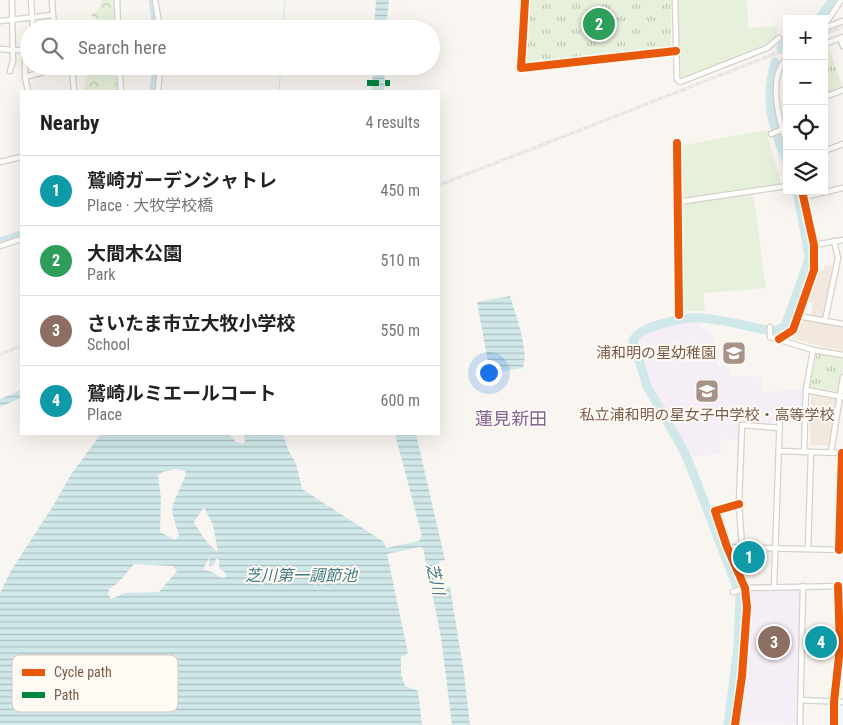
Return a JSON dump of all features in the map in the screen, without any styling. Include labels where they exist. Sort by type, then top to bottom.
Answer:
[{"type":"street","points":[[10,71],[13,49],[12,0]]},
{"type":"street","points":[[31,0],[32,20]]},
{"type":"street","points":[[52,0],[53,20]]},
{"type":"street","points":[[117,0],[118,20]]},
{"type":"street","points":[[155,0],[158,20]]},
{"type":"street","points":[[525,0],[521,68],[676,51]]},
{"type":"street","points":[[675,0],[677,79],[680,82],[767,48],[778,38]]},
{"type":"street","points":[[828,21],[841,0]]},
{"type":"street","points":[[0,21],[52,15]]},
{"type":"street","points":[[828,26],[843,20]]},
{"type":"street","points":[[828,43],[841,38],[843,46]]},
{"type":"street","points":[[0,49],[20,50]]},
{"type":"street","points":[[771,134],[782,130],[778,112],[777,80],[787,60]]},
{"type":"street","points":[[28,90],[25,77],[32,75]]},
{"type":"street","points":[[73,75],[74,90]]},
{"type":"street","points":[[120,75],[121,90]]},
{"type":"street","points":[[158,90],[159,75]]},
{"type":"street","points":[[828,96],[843,90]]},
{"type":"street","points":[[677,143],[679,315]]},
{"type":"street","points":[[827,150],[843,144]]},
{"type":"street","points":[[0,162],[20,157]]},
{"type":"street","points":[[678,202],[783,187]]},
{"type":"street","points":[[828,190],[843,188]]},
{"type":"street","points":[[779,339],[792,330],[814,270],[814,245],[803,195]]},
{"type":"street","points":[[0,246],[20,239]]},
{"type":"street","points":[[814,245],[843,240]]},
{"type":"street","points":[[825,321],[838,258],[834,241]]},
{"type":"street","points":[[798,316],[843,324]]},
{"type":"street","points":[[770,327],[770,337],[813,350],[843,355]]},
{"type":"street","points":[[804,452],[806,390],[813,350]]},
{"type":"street","points":[[831,452],[843,377]]},
{"type":"street","points":[[806,390],[841,397]]},
{"type":"street","points":[[774,587],[780,413],[805,417]]},
{"type":"street","points":[[742,547],[739,504],[742,425],[779,428]]},
{"type":"street","points":[[727,546],[841,550],[843,453],[778,451]]},
{"type":"street","points":[[808,549],[811,452]]},
{"type":"street","points":[[735,725],[742,676],[747,607],[715,511],[739,504]]},
{"type":"street","points":[[800,725],[804,586]]},
{"type":"street","points":[[733,592],[742,589],[774,587],[840,586],[840,647],[834,702],[834,725]]},
{"type":"street","points":[[801,700],[843,702]]},
{"type":"shaded area","points":[[825,265],[833,266],[824,317],[811,315],[813,303],[804,301],[816,269],[823,271]]},
{"type":"shaded area","points":[[801,319],[843,327],[843,351],[792,339]]},
{"type":"shaded area","name":"私立浦和明の星女子中学校・高等学校","points":[[683,322],[701,322],[701,327],[712,335],[718,367],[728,366],[732,376],[761,377],[761,392],[804,389],[804,413],[778,411],[776,425],[740,423],[739,440],[721,439],[720,454],[690,457],[646,378],[636,344],[639,335]]},
{"type":"shaded area","points":[[811,392],[837,398],[830,445],[810,445]]},
{"type":"shaded area","points":[[801,589],[798,724],[738,723],[750,607],[747,591]]},
{"type":"green space","points":[[102,0],[115,0],[114,20],[98,20],[91,15],[99,9]]},
{"type":"green space","points":[[527,0],[671,0],[671,49],[523,65]]},
{"type":"green space","points":[[678,0],[747,0],[748,28],[777,27],[776,38],[764,47],[681,79]]},
{"type":"green space","points":[[828,46],[843,88],[828,94]]},
{"type":"green space","points":[[87,75],[116,76],[118,90],[81,90],[84,88]]},
{"type":"green space","points":[[766,130],[781,185],[679,200],[679,146]]},
{"type":"green space","points":[[753,193],[766,288],[703,293],[705,311],[681,311],[679,205]]},
{"type":"green space","points":[[817,352],[843,357],[843,368],[837,393],[809,387]]},
{"type":"water","points":[[376,0],[389,0],[387,20],[375,20]]},
{"type":"water","points":[[373,75],[385,75],[384,90],[372,90]]},
{"type":"water","points":[[510,296],[523,342],[523,368],[490,373],[477,302]]},
{"type":"water","points":[[20,390],[20,398],[0,407],[0,399]]},
{"type":"water","name":"芝川第一調節池","points":[[100,435],[230,435],[236,442],[242,444],[245,442],[244,435],[283,435],[289,452],[296,463],[302,489],[384,542],[386,548],[419,541],[422,536],[395,435],[416,435],[445,560],[439,561],[445,588],[450,587],[470,725],[452,725],[441,637],[423,548],[420,547],[387,554],[408,653],[401,657],[401,674],[405,686],[418,691],[422,725],[0,725],[0,593],[12,569],[72,473]],"holes":[[[176,469],[185,471],[186,475],[173,504],[172,512],[179,536],[175,540],[160,532],[161,499],[158,475]],[[204,507],[213,525],[218,552],[207,542],[194,522]],[[209,558],[209,566],[214,565],[216,559],[219,559],[219,568],[226,573],[226,577],[222,578],[212,572],[203,570]],[[134,564],[173,566],[177,571],[159,592],[125,593],[111,599],[108,594],[109,589],[118,583]]]},
{"type":"waterway","points":[[151,0],[154,20]]},
{"type":"waterway","points":[[284,20],[285,0]]},
{"type":"waterway","points":[[822,15],[833,0]]},
{"type":"waterway","points":[[775,62],[770,102],[777,137],[783,153]]},
{"type":"waterway","points":[[152,90],[154,75]]},
{"type":"waterway","points":[[279,90],[280,75]]},
{"type":"waterway","points":[[728,725],[738,646],[740,595],[684,451],[647,386],[633,341],[637,335],[653,326],[686,319],[711,319],[775,331],[785,326],[809,256],[798,195]]},
{"type":"waterway","points":[[0,240],[20,233]]},
{"type":"railway","points":[[828,33],[843,27]]},
{"type":"railway","points":[[440,185],[783,51]]},
{"type":"railway","points":[[0,354],[20,346]]},
{"type":"marked path","points":[[367,83],[390,83]]},
{"type":"cycle path","points":[[525,0],[521,68],[676,51]]},
{"type":"cycle path","points":[[677,143],[679,315]]},
{"type":"cycle path","points":[[779,339],[793,330],[814,270],[814,245],[803,195]]},
{"type":"cycle path","points":[[839,550],[842,453]]},
{"type":"cycle path","points":[[735,725],[742,676],[747,607],[745,588],[727,547],[715,511],[739,504]]},
{"type":"cycle path","points":[[834,725],[834,702],[840,647],[838,586]]},
{"type":"place","name":"大間木公園","points":[[599,24]]},
{"type":"place","name":"浦和明の星幼稚園","points":[[734,353]]},
{"type":"place","name":"私立浦和明の星女子中学校・高等学校","points":[[707,391]]},
{"type":"place","name":"鷲崎ガーデンシャトレ","points":[[749,557]]},
{"type":"place","name":"さいたま市立大牧小学校","points":[[774,642]]},
{"type":"place","name":"鷲崎ルミエールコート","points":[[821,642]]},
{"type":"district","name":"蓮見新田","points":[[511,419]]},
{"type":"water label","name":"芝川","points":[[436,579]]}]
